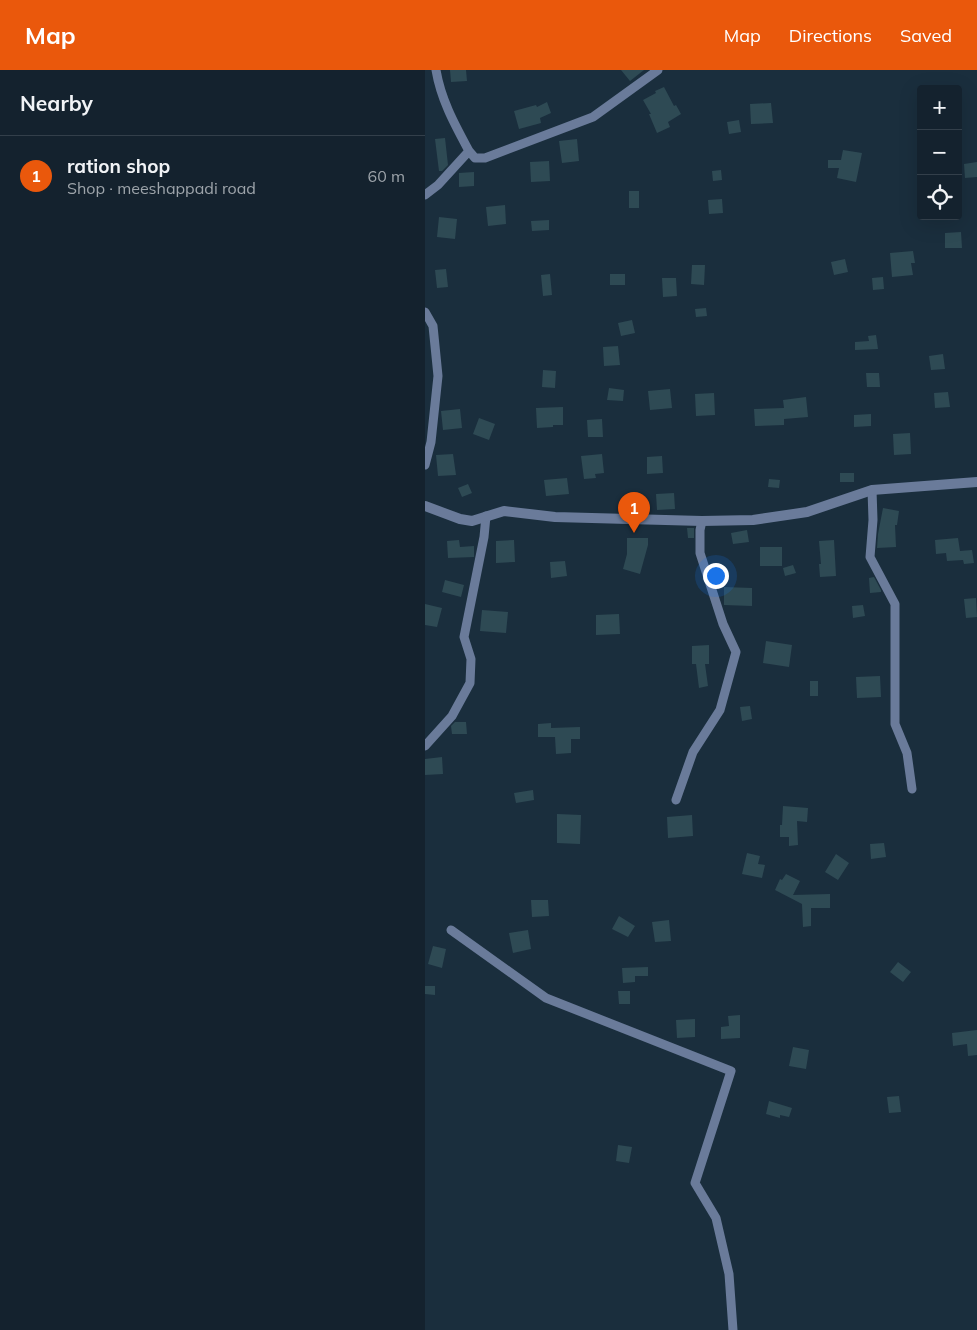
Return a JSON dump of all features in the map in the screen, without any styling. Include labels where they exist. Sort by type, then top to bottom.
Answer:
[{"type":"street","points":[[436,70],[442,95],[451,116],[469,151],[475,158],[485,158],[593,117],[658,70]]},
{"type":"street","points":[[425,195],[469,151]]},
{"type":"street","points":[[425,312],[433,326],[438,376],[431,442],[425,465]]},
{"type":"street","points":[[425,506],[460,519],[472,521],[504,511],[555,517],[702,521],[753,520],[807,512],[872,490],[977,482]]},
{"type":"street","points":[[872,490],[873,520],[870,557],[895,604],[895,724],[907,753],[912,789]]},
{"type":"street","points":[[425,746],[452,716],[470,683],[471,659],[464,637],[486,516]]},
{"type":"street","points":[[676,800],[693,752],[720,710],[736,652],[723,624],[700,553],[702,521]]},
{"type":"street","points":[[451,930],[545,998],[731,1071],[695,1183],[716,1218],[729,1274],[733,1330]]},
{"type":"building","points":[[450,70],[466,70],[467,81],[451,82]]},
{"type":"building","points":[[621,70],[644,70],[630,81]]},
{"type":"building","points":[[664,87],[674,106],[676,105],[681,114],[668,122],[670,127],[657,133],[649,114],[651,114],[643,100]]},
{"type":"building","points":[[547,102],[551,113],[540,118],[541,123],[519,129],[514,111],[536,105],[537,107]]},
{"type":"building","points":[[771,103],[773,123],[751,124],[750,104]]},
{"type":"building","points":[[739,120],[741,132],[729,134],[727,122]]},
{"type":"building","points":[[445,138],[448,165],[442,171],[439,171],[435,139]]},
{"type":"building","points":[[577,139],[579,161],[562,163],[559,141]]},
{"type":"building","points":[[843,150],[862,153],[856,182],[837,178],[839,168],[828,168],[828,160],[841,160]]},
{"type":"building","points":[[549,161],[550,181],[531,182],[530,162]]},
{"type":"building","points":[[977,162],[977,177],[965,178],[964,164]]},
{"type":"building","points":[[721,170],[722,180],[713,181],[712,171]]},
{"type":"building","points":[[474,172],[474,186],[459,187],[459,173]]},
{"type":"building","points":[[629,191],[639,191],[639,208],[629,208]]},
{"type":"building","points":[[722,199],[723,213],[709,214],[708,200]]},
{"type":"building","points":[[505,205],[506,224],[488,226],[486,207]]},
{"type":"building","points":[[439,217],[457,219],[455,239],[437,237]]},
{"type":"building","points":[[549,220],[549,230],[532,231],[531,221]]},
{"type":"building","points":[[961,232],[962,248],[945,248],[945,233]]},
{"type":"building","points":[[913,251],[915,263],[911,263],[913,275],[892,277],[890,253]]},
{"type":"building","points":[[845,259],[848,272],[834,275],[831,262]]},
{"type":"building","points":[[692,265],[705,265],[704,285],[691,284]]},
{"type":"building","points":[[446,269],[448,287],[437,288],[435,270]]},
{"type":"building","points":[[550,274],[552,295],[543,296],[541,275]]},
{"type":"building","points":[[610,274],[625,274],[625,285],[610,285]]},
{"type":"building","points":[[883,277],[884,289],[873,290],[872,278]]},
{"type":"building","points":[[662,278],[676,278],[677,296],[663,297]]},
{"type":"building","points":[[706,308],[707,316],[696,317],[695,309]]},
{"type":"building","points":[[632,320],[635,333],[621,336],[618,323]]},
{"type":"building","points":[[876,335],[878,349],[855,350],[855,342],[869,341],[868,336]]},
{"type":"building","points":[[618,346],[620,365],[604,366],[603,347]]},
{"type":"building","points":[[943,354],[945,369],[931,370],[929,356]]},
{"type":"building","points":[[543,370],[556,371],[555,388],[542,387]]},
{"type":"building","points":[[866,373],[879,373],[880,387],[867,387]]},
{"type":"building","points":[[609,388],[624,390],[623,401],[607,400]]},
{"type":"building","points":[[670,389],[672,408],[650,410],[648,391]]},
{"type":"building","points":[[948,392],[950,407],[935,408],[934,393]]},
{"type":"building","points":[[714,393],[715,415],[696,416],[695,394]]},
{"type":"building","points":[[806,397],[808,417],[784,419],[784,425],[755,426],[754,409],[784,408],[783,400]]},
{"type":"building","points":[[563,407],[563,425],[537,428],[536,408]]},
{"type":"building","points":[[460,409],[462,428],[443,430],[441,411]]},
{"type":"building","points":[[871,414],[871,426],[854,427],[854,415]]},
{"type":"building","points":[[479,418],[495,424],[489,440],[473,434]]},
{"type":"building","points":[[602,419],[603,437],[588,437],[587,420]]},
{"type":"building","points":[[910,433],[911,454],[894,455],[893,434]]},
{"type":"building","points":[[453,454],[456,475],[438,476],[436,455]]},
{"type":"building","points":[[602,454],[604,473],[595,474],[596,478],[584,479],[581,456]]},
{"type":"building","points":[[662,456],[663,473],[647,474],[647,457]]},
{"type":"building","points":[[840,473],[854,473],[854,482],[840,482]]},
{"type":"building","points":[[567,478],[569,494],[546,496],[544,480]]},
{"type":"building","points":[[769,479],[780,480],[779,488],[768,487]]},
{"type":"building","points":[[468,484],[472,493],[462,497],[458,488]]},
{"type":"building","points":[[674,493],[675,509],[657,510],[656,494]]},
{"type":"building","points":[[883,508],[899,511],[897,525],[895,525],[896,547],[877,548]]},
{"type":"building","points":[[687,528],[694,528],[694,538],[688,538]]},
{"type":"building","points":[[747,530],[749,542],[733,544],[731,533]]},
{"type":"building","points":[[627,538],[648,538],[648,545],[640,574],[623,569],[627,554]]},
{"type":"building","points":[[958,538],[960,551],[972,550],[974,563],[964,564],[963,560],[947,561],[946,553],[936,554],[935,540]]},
{"type":"building","points":[[459,540],[460,547],[474,546],[474,557],[448,558],[447,541]]},
{"type":"building","points":[[514,540],[515,562],[496,563],[496,541]]},
{"type":"building","points":[[834,540],[836,576],[820,577],[819,541]]},
{"type":"building","points":[[760,547],[782,547],[782,566],[760,566]]},
{"type":"building","points":[[565,561],[567,576],[551,578],[550,562]]},
{"type":"building","points":[[793,565],[796,573],[785,576],[783,568]]},
{"type":"building","points":[[874,577],[881,592],[870,593],[869,578]]},
{"type":"building","points":[[445,580],[464,585],[461,597],[442,592]]},
{"type":"building","points":[[724,587],[752,588],[752,606],[724,605]]},
{"type":"building","points":[[976,598],[977,617],[966,618],[964,599]]},
{"type":"building","points":[[425,604],[442,608],[437,627],[425,625]]},
{"type":"building","points":[[863,605],[865,616],[853,618],[852,606]]},
{"type":"building","points":[[482,610],[508,612],[506,633],[480,631]]},
{"type":"building","points":[[619,614],[620,634],[596,635],[596,615]]},
{"type":"building","points":[[766,641],[792,645],[789,667],[763,663]]},
{"type":"building","points":[[709,645],[709,664],[705,664],[708,686],[699,688],[696,664],[692,664],[692,646]]},
{"type":"building","points":[[880,676],[881,697],[857,698],[856,677]]},
{"type":"building","points":[[810,681],[818,681],[818,696],[810,696]]},
{"type":"building","points":[[750,706],[752,719],[742,721],[740,707]]},
{"type":"building","points":[[455,722],[466,722],[467,734],[452,734],[451,726]]},
{"type":"building","points":[[551,723],[551,728],[580,727],[580,739],[571,739],[571,753],[556,754],[555,737],[538,737],[538,724]]},
{"type":"building","points":[[442,757],[443,774],[425,775],[425,759]]},
{"type":"building","points":[[533,790],[534,800],[516,803],[514,793]]},
{"type":"building","points":[[783,806],[808,808],[807,822],[797,821],[798,845],[789,846],[789,837],[780,837]]},
{"type":"building","points":[[557,814],[581,815],[580,844],[557,843]]},
{"type":"building","points":[[692,815],[693,836],[668,838],[667,817]]},
{"type":"building","points":[[884,843],[886,857],[871,859],[870,844]]},
{"type":"building","points":[[747,853],[760,856],[758,864],[765,865],[762,878],[742,874]]},
{"type":"building","points":[[836,854],[849,863],[838,880],[825,872]]},
{"type":"building","points":[[786,874],[800,881],[793,895],[830,894],[830,908],[811,908],[811,926],[803,927],[802,904],[775,890],[780,879],[782,880]]},
{"type":"building","points":[[531,900],[548,900],[549,916],[532,917]]},
{"type":"building","points":[[619,916],[635,926],[628,937],[612,929]]},
{"type":"building","points":[[669,920],[671,941],[655,942],[652,922]]},
{"type":"building","points":[[528,930],[531,949],[513,953],[509,933]]},
{"type":"building","points":[[433,946],[446,949],[442,968],[428,964]]},
{"type":"building","points":[[898,962],[911,972],[903,982],[890,972]]},
{"type":"building","points":[[648,967],[648,976],[635,976],[635,982],[623,983],[622,968]]},
{"type":"building","points":[[425,986],[435,986],[435,995],[425,994]]},
{"type":"building","points":[[618,991],[630,991],[630,1004],[619,1004]]},
{"type":"building","points":[[740,1015],[740,1038],[721,1039],[721,1027],[729,1026],[728,1016]]},
{"type":"building","points":[[695,1019],[695,1037],[677,1038],[676,1020]]},
{"type":"building","points":[[977,1030],[977,1055],[968,1056],[967,1044],[953,1046],[952,1033]]},
{"type":"building","points":[[793,1047],[809,1050],[806,1069],[789,1066]]},
{"type":"building","points":[[899,1096],[901,1112],[889,1113],[887,1097]]},
{"type":"building","points":[[769,1101],[792,1108],[789,1117],[780,1115],[780,1118],[766,1114]]},
{"type":"building","points":[[618,1145],[632,1147],[629,1163],[616,1161]]},
{"type":"place","name":"ration shop","points":[[634,533]]}]
